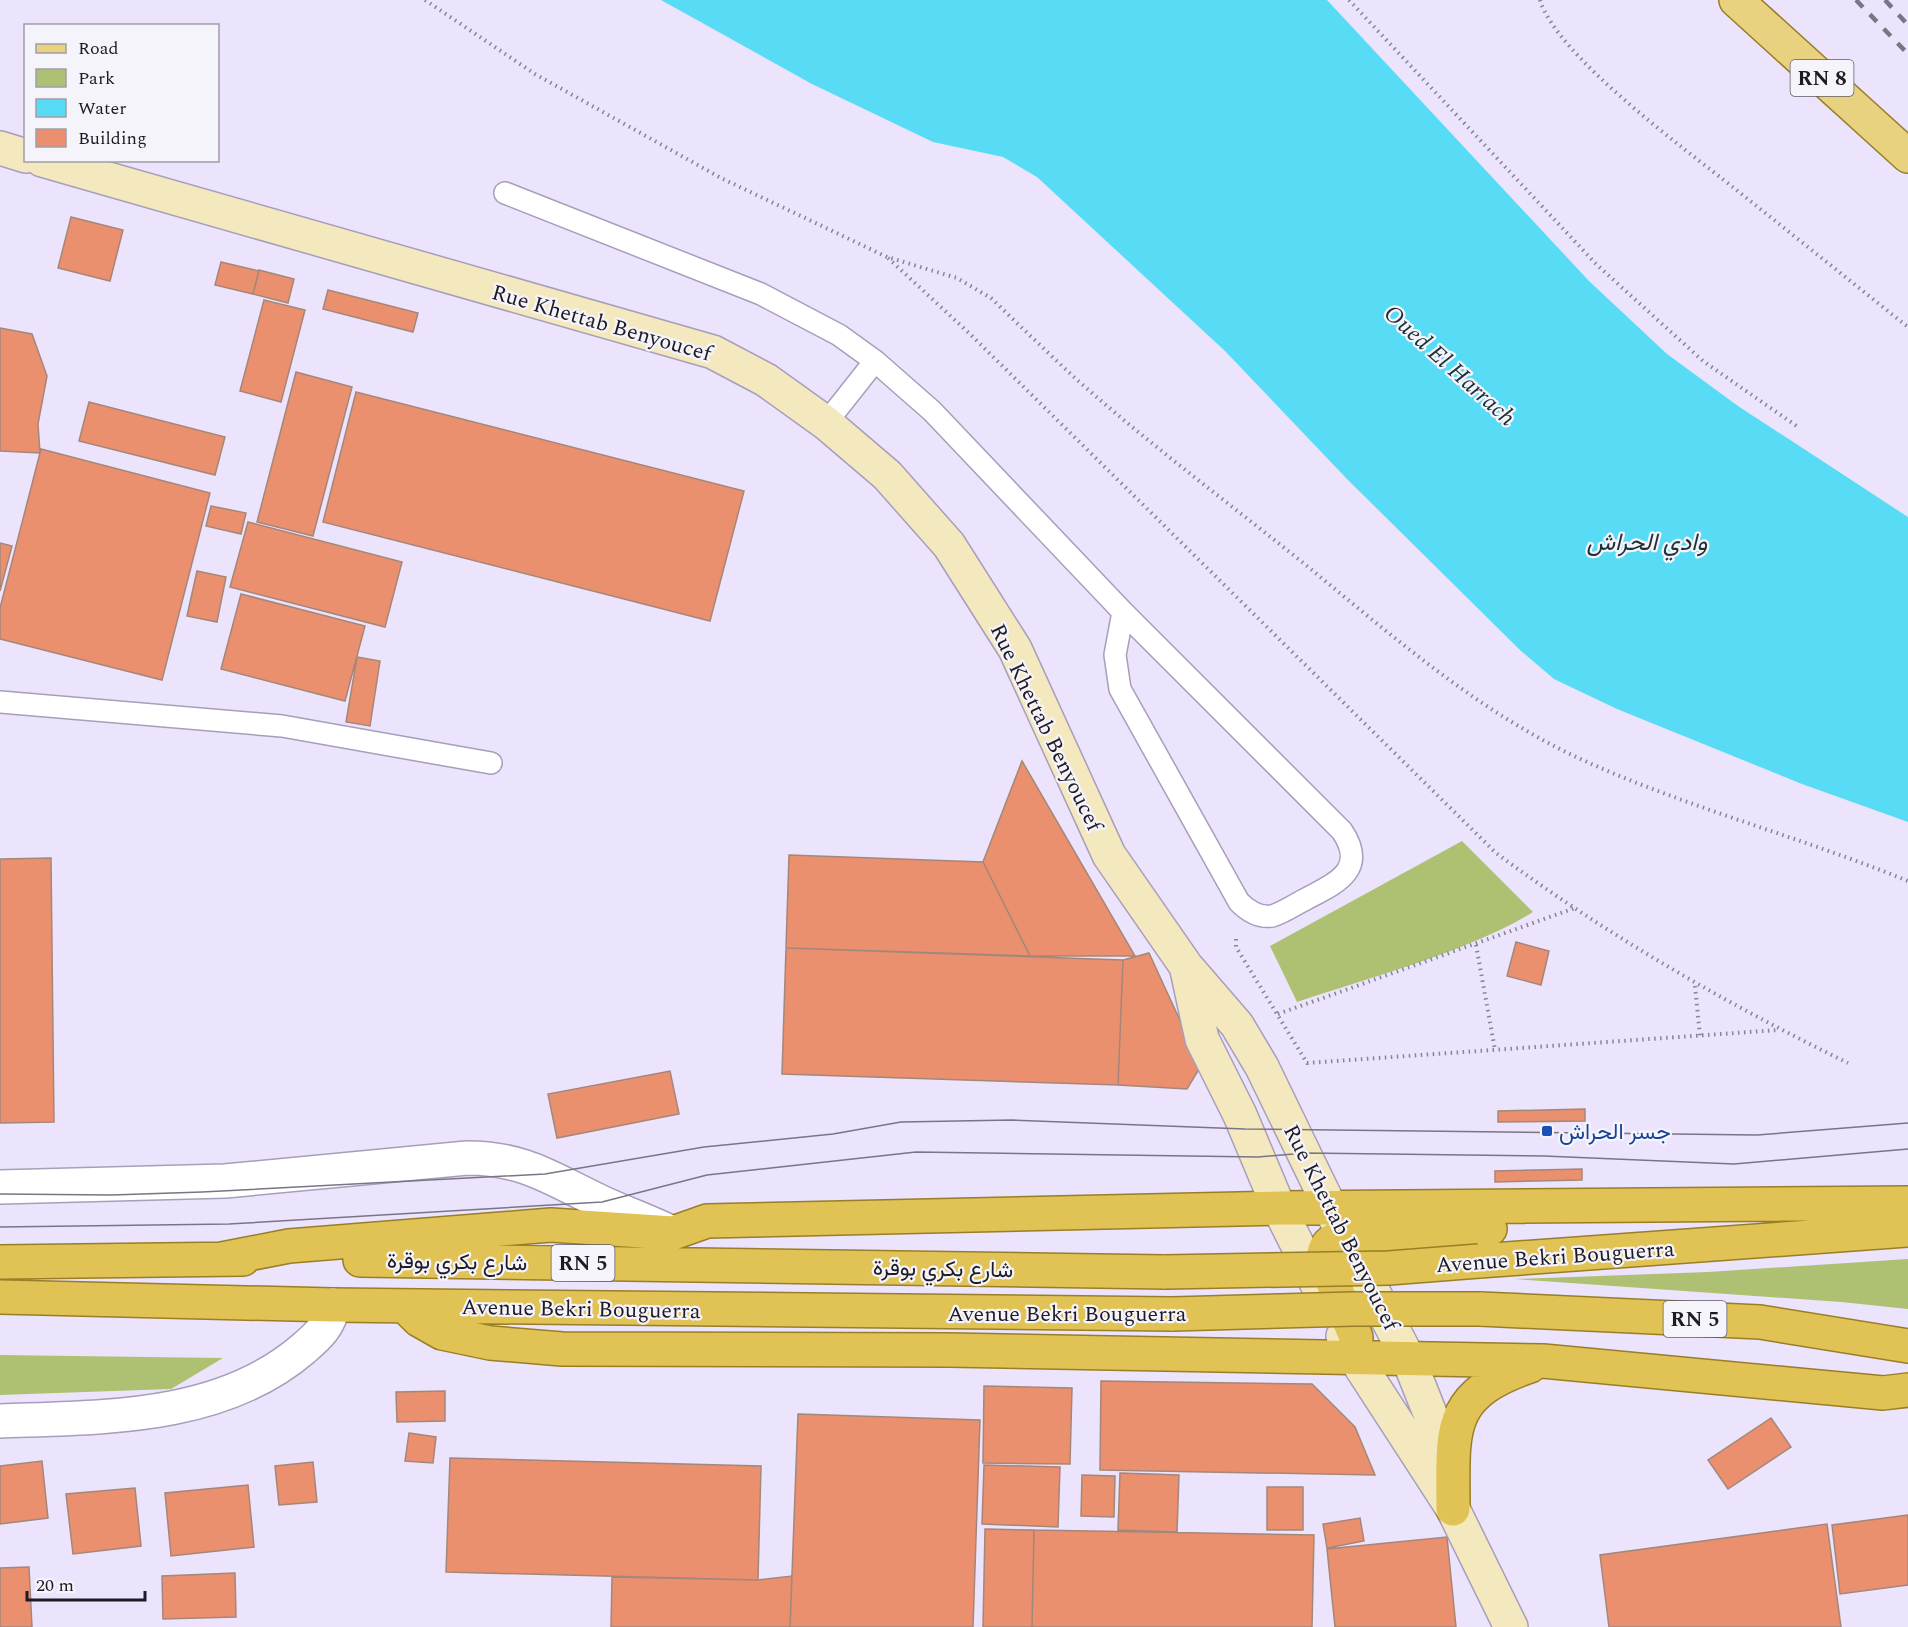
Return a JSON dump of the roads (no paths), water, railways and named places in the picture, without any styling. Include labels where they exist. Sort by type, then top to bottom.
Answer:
[{"type":"highway","points":[[222,1258],[289,1246],[551,1226],[673,1233],[707,1221],[1280,1208],[1337,1222],[1683,1204],[1908,1203]]},
{"type":"highway","points":[[1337,1222],[1330,1242],[1323,1253],[1323,1259],[1356,1337],[1354,1358]]},
{"type":"highway","name":"Avenue Bekri Bouguerra","points":[[1165,1272],[1389,1268],[1908,1230]]},
{"type":"highway","name":"شارع بكري بوقرة","points":[[0,1262],[222,1258],[1165,1272]]},
{"type":"highway","name":"Avenue Bekri Bouguerra","points":[[0,1298],[405,1306],[1173,1314],[1353,1309],[1480,1309],[1760,1322],[1908,1346]]},
{"type":"highway","points":[[405,1306],[419,1320],[442,1333],[490,1343],[562,1349],[948,1350],[1543,1361],[1871,1392],[1908,1390]]},
{"type":"highway","points":[[1453,1509],[1455,1432],[1467,1402],[1502,1375],[1543,1361]]},
{"type":"main road","name":"RN 8","points":[[1736,0],[1908,156]]},
{"type":"main road","points":[[0,148],[24,155]]},
{"type":"main road","name":"Rue Khettab Benyoucef","points":[[49,162],[713,352],[766,380],[826,423],[887,475],[949,545],[1015,649],[1109,855],[1186,966],[1237,1025],[1262,1067],[1337,1222],[1408,1358],[1446,1460],[1453,1509]]},
{"type":"main road","name":"Rue Khettab Benyoucef","points":[[1186,966],[1202,1039],[1240,1115],[1280,1208],[1354,1358],[1453,1509],[1511,1627]]},
{"type":"street","points":[[0,1187],[225,1181],[468,1158],[496,1158],[545,1174],[673,1233]]},
{"type":"street","points":[[0,1421],[75,1418],[170,1409],[200,1403],[260,1378],[288,1361],[317,1337],[332,1317],[333,1305]]},
{"type":"lane","points":[[505,194],[761,294],[839,336],[875,361],[932,411],[1123,612],[1342,831],[1349,841],[1351,863],[1342,880],[1273,916],[1259,915],[1247,910],[1239,902],[1120,689],[1115,655],[1123,612]]},
{"type":"lane","points":[[826,423],[875,361]]},
{"type":"lane","points":[[0,702],[282,726],[491,764]]},
{"type":"water","name":"وادي الحراش","points":[[661,0],[1327,0],[1589,281],[1667,354],[1738,406],[1908,517],[1908,822],[1802,784],[1617,709],[1554,679],[1521,651],[1347,479],[1225,351],[1037,177],[1003,157],[933,142],[812,84]]},
{"type":"tram line","points":[[0,1194],[112,1195],[202,1192],[545,1174],[704,1147],[833,1134],[901,1122],[1012,1120],[1245,1129],[1757,1135],[1908,1123]]},
{"type":"tram line","points":[[0,1227],[229,1224],[602,1202],[707,1175],[916,1152],[1258,1157],[1305,1153],[1544,1156],[1734,1164],[1908,1149]]},
{"type":"railway","points":[[1856,0],[1908,54]]},
{"type":"railway","points":[[1885,0],[1908,25]]},
{"type":"place","name":"جسر الحراش","points":[[1547,1131]]},
{"type":"water label","name":"Oued El Harrach","points":[[1450,365]]}]
